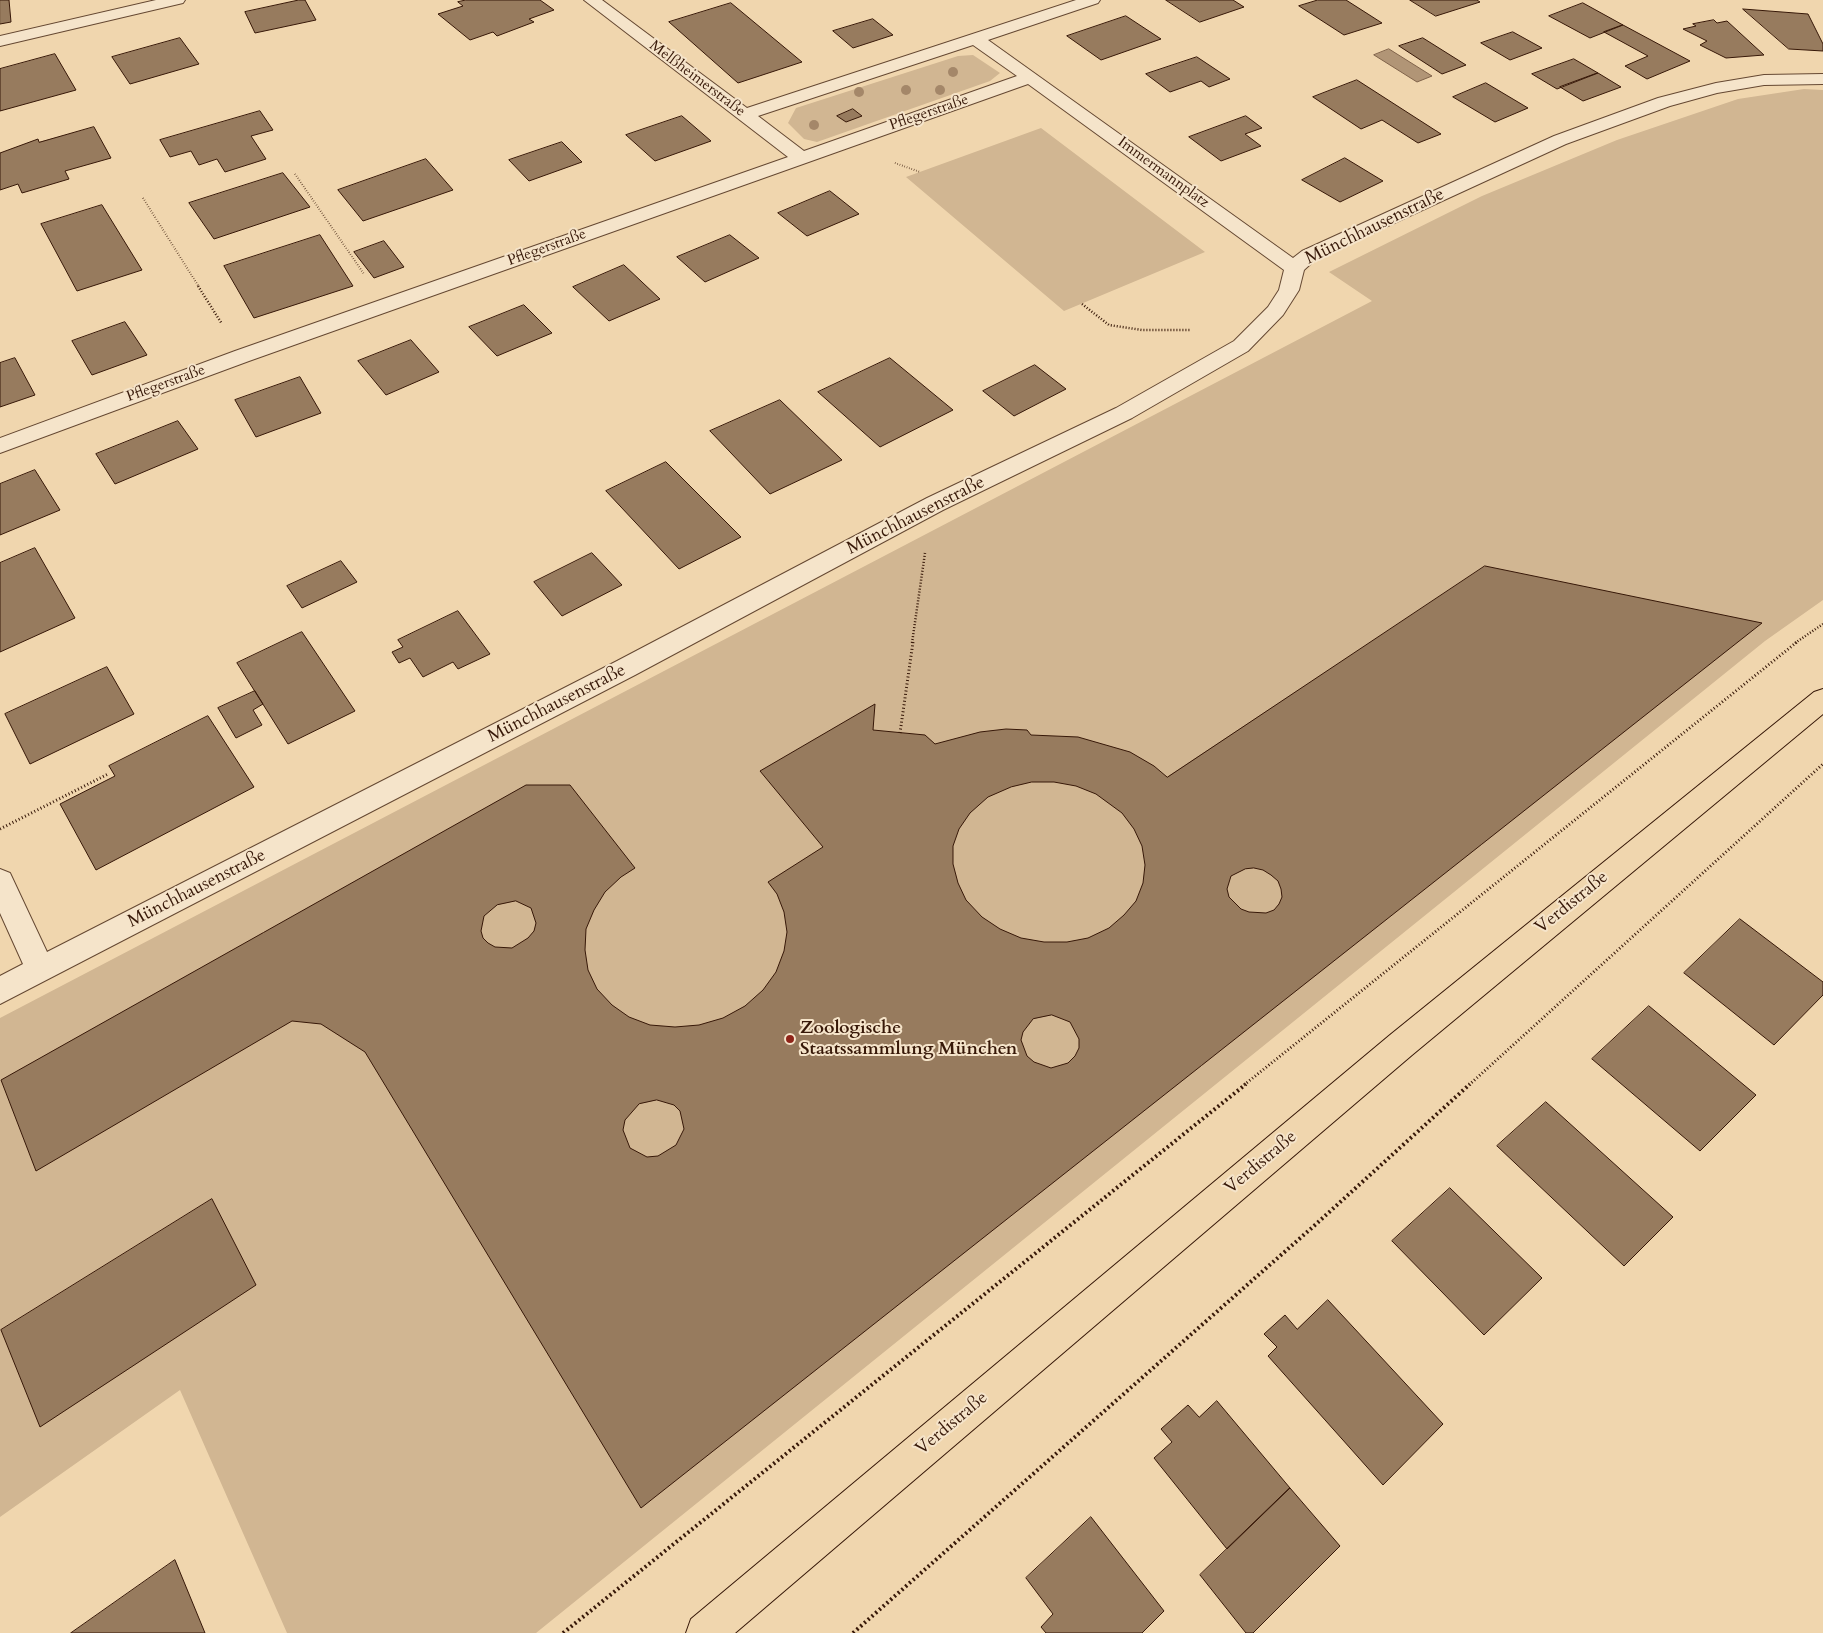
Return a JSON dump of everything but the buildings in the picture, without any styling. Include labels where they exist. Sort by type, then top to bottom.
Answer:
[{"type":"main road","name":"Verdistraße","points":[[705,1633],[1401,1044],[1823,699]]},
{"type":"street","points":[[0,40],[177,0]]},
{"type":"street","name":"Melßheimerstraße","points":[[592,0],[802,158]]},
{"type":"street","points":[[743,115],[1092,0]]},
{"type":"street","points":[[975,38],[1031,77]]},
{"type":"street","name":"Pflegerstraße","points":[[0,446],[242,356],[1031,77]]},
{"type":"street","name":"Immermannplatz","points":[[1031,77],[1294,268]]},
{"type":"street","name":"Münchhausenstraße","points":[[0,991],[626,668],[936,504],[1124,413],[1240,346],[1276,311],[1289,290],[1294,268],[1309,255],[1560,140],[1664,102],[1716,88],[1764,80],[1823,79]]},
{"type":"street","points":[[0,882],[40,970]]},
{"type":"path","points":[[295,174],[385,305]]},
{"type":"path","points":[[143,198],[242,356]]},
{"type":"path","points":[[1082,304],[1109,325],[1142,330],[1193,330],[1228,353]]},
{"type":"path","points":[[900,733],[925,554],[936,504]]},
{"type":"path","points":[[562,1633],[1768,664],[1823,624]]},
{"type":"path","points":[[853,1633],[1308,1232],[1823,764]]},
{"type":"path","points":[[0,829],[108,774]]},
{"type":"shaded area","points":[[1389,49],[1432,76],[1417,82],[1374,55]]},
{"type":"shaded area","points":[[973,55],[1000,73],[990,81],[817,142],[804,139],[788,123],[796,108],[958,56]]},
{"type":"shaded area","points":[[1804,89],[1823,90],[1823,600],[1765,641],[536,1633],[287,1633],[180,1390],[0,1517],[0,1018],[1372,301],[1329,272],[1482,196],[1617,140],[1738,99]]},
{"type":"shaded area","points":[[1041,128],[1205,252],[1064,311],[906,177]]},
{"type":"place","name":"Zoologische Staatssammlung München","points":[[790,1039]]}]
